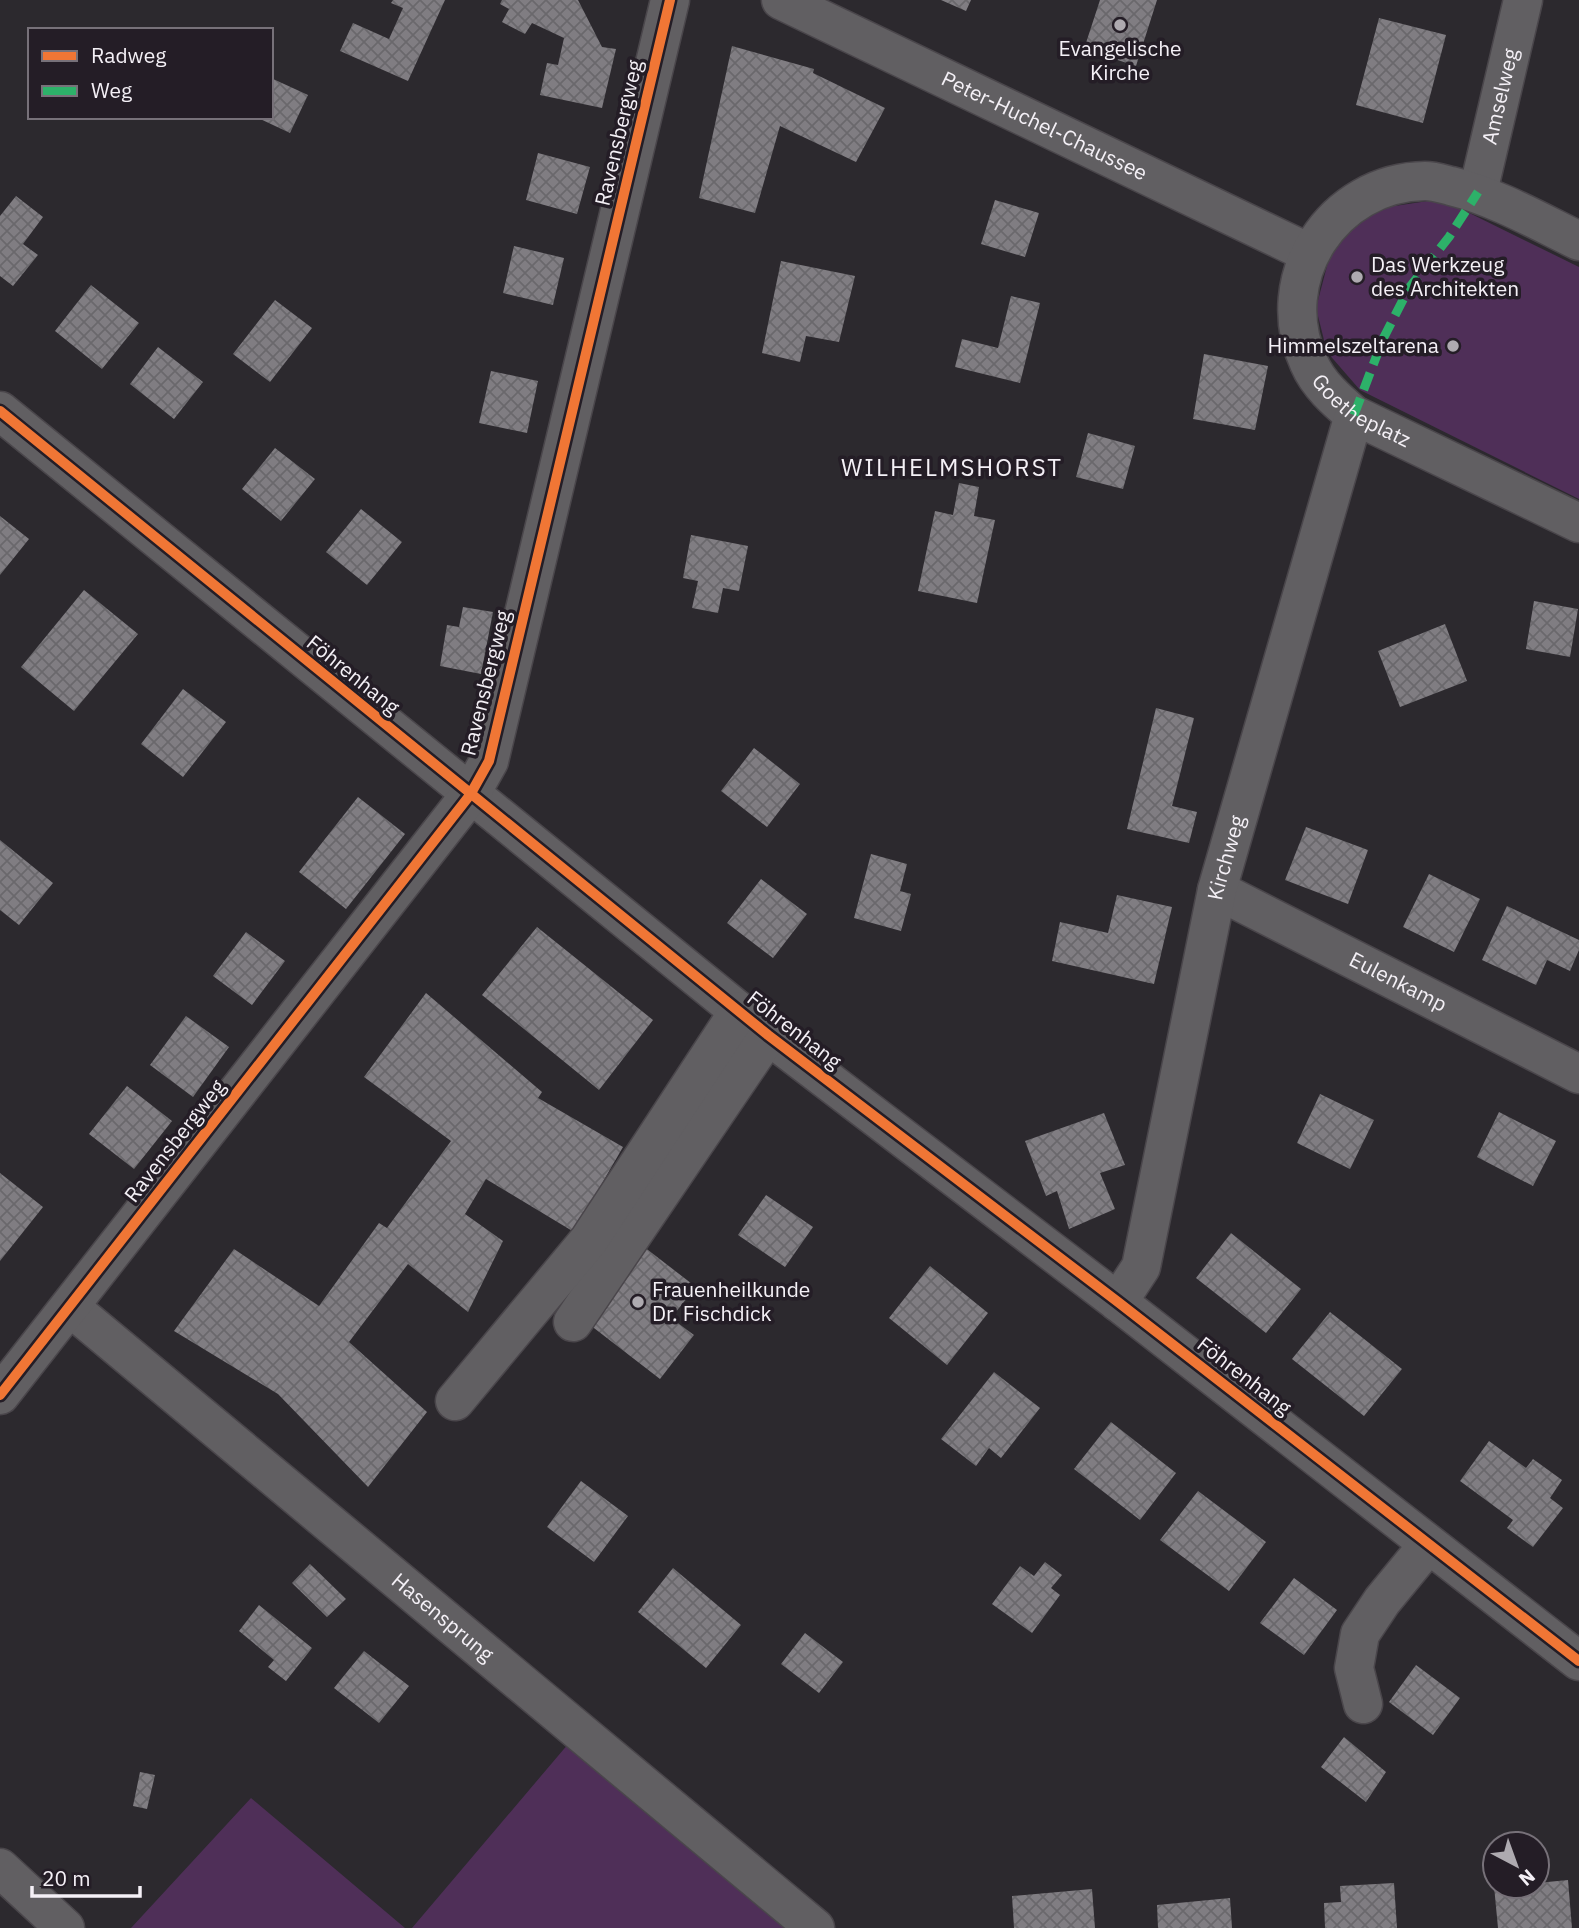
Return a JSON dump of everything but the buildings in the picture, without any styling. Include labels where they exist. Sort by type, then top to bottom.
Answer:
[{"type":"street","name":"Ravensbergweg","points":[[0,1395],[470,795],[489,761],[670,0]]},
{"type":"street","name":"Peter-Huchel-Chaussee","points":[[781,0],[1309,253]]},
{"type":"street","name":"Amselweg","points":[[1478,192],[1522,0]]},
{"type":"street","name":"Goetheplatz","points":[[1579,241],[1478,192],[1428,180],[1392,184],[1357,199],[1329,223],[1309,253],[1298,291],[1298,331],[1309,364],[1329,394],[1354,415],[1579,523]]},
{"type":"street","name":"Föhrenhang","points":[[0,411],[768,1035],[1118,1302],[1579,1661]]},
{"type":"street","name":"Kirchweg","points":[[1118,1302],[1141,1267],[1217,890],[1354,415]]},
{"type":"street","name":"Eulenkamp","points":[[1217,890],[1579,1074]]},
{"type":"street","points":[[455,1402],[589,1240],[739,1011]]},
{"type":"street","points":[[573,1322],[768,1035]]},
{"type":"street","name":"Hasensprung","points":[[70,1307],[815,1928]]},
{"type":"street","points":[[1363,1704],[1354,1668],[1360,1634],[1382,1601],[1428,1545]]},
{"type":"street","points":[[0,1868],[65,1928]]},
{"type":"shaded area","points":[[1441,199],[1579,267],[1579,499],[1360,390],[1327,352],[1316,308],[1332,247],[1375,209]]},
{"type":"shaded area","points":[[569,1743],[795,1928],[412,1928]]},
{"type":"shaded area","points":[[251,1798],[405,1928],[131,1928]]},
{"type":"marked path","points":[[1354,415],[1383,339],[1409,288],[1449,237],[1478,192]]},
{"type":"cycle path","points":[[0,1395],[470,795],[489,761],[670,0]]},
{"type":"cycle path","points":[[0,411],[768,1035],[1118,1302],[1579,1661]]},
{"type":"place","name":"Evangelische Kirche","points":[[1120,25]]},
{"type":"place","name":"Das Werkzeug des Architekten","points":[[1357,277]]},
{"type":"place","name":"Himmelszeltarena","points":[[1453,346]]},
{"type":"place","name":"Frauenheilkunde Dr. Fischdick","points":[[638,1302]]},
{"type":"district","name":"WILHELMSHORST","points":[[952,468]]}]
